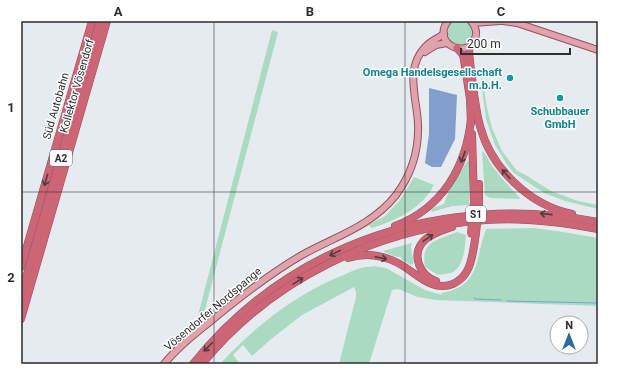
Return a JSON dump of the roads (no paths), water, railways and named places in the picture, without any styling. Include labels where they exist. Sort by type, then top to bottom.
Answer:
[{"type":"highway","name":"Süd Autobahn","points":[[21,267],[92,21]]},
{"type":"highway","name":"Süd Autobahn","points":[[21,295],[100,21]]},
{"type":"highway","name":"Kollektor Vösendorf","points":[[21,319],[107,21]]},
{"type":"highway","points":[[470,45],[469,53],[480,127],[491,153],[510,178],[521,189],[551,207],[575,214],[585,219]]},
{"type":"highway","points":[[457,48],[463,55],[464,60],[471,118],[474,178],[477,202]]},
{"type":"highway","points":[[325,265],[355,256],[366,255],[388,259],[406,267],[432,284],[440,286],[457,282],[464,276],[468,270],[474,234],[479,171],[475,100]]},
{"type":"highway","points":[[370,237],[416,216],[431,204],[442,192],[452,180],[460,165],[467,144],[471,118]]},
{"type":"highway","name":"S1","points":[[193,364],[238,317],[285,281],[319,261],[370,237],[411,225],[436,220],[509,212],[585,219],[598,222]]},
{"type":"highway","name":"S1","points":[[202,364],[244,320],[278,293],[325,265],[365,247],[391,238],[437,226],[508,219],[567,223],[598,229]]},
{"type":"highway","points":[[468,222],[437,233],[428,237],[422,242],[418,257],[422,272],[433,280],[441,282],[455,278],[460,273],[465,262],[474,234]]},
{"type":"main road","points":[[448,21],[444,28],[444,34],[447,43],[457,48],[466,48],[474,41],[476,32],[472,22],[501,21],[517,23],[598,50]]},
{"type":"main road","points":[[476,32],[492,22]]},
{"type":"main road","name":"Vösendorfer Nordspange","points":[[164,364],[185,342],[254,286],[302,255],[370,219],[384,208],[395,196],[407,176],[413,162],[416,148],[418,123],[413,86],[414,70],[423,50],[444,34]]},
{"type":"main road","name":"Vösendorfer Nordspange","points":[[420,57],[436,45],[447,43]]},
{"type":"water","points":[[429,88],[457,95],[455,139],[441,167],[432,167],[425,163],[429,134]]},
{"type":"waterway","points":[[474,298],[501,300]]},
{"type":"waterway","points":[[507,301],[598,303]]},
{"type":"place","name":"Omega Handelsgesellschaft m.b.H.","points":[[510,78]]},
{"type":"place","name":"Schubbauer GmbH","points":[[560,98]]}]
